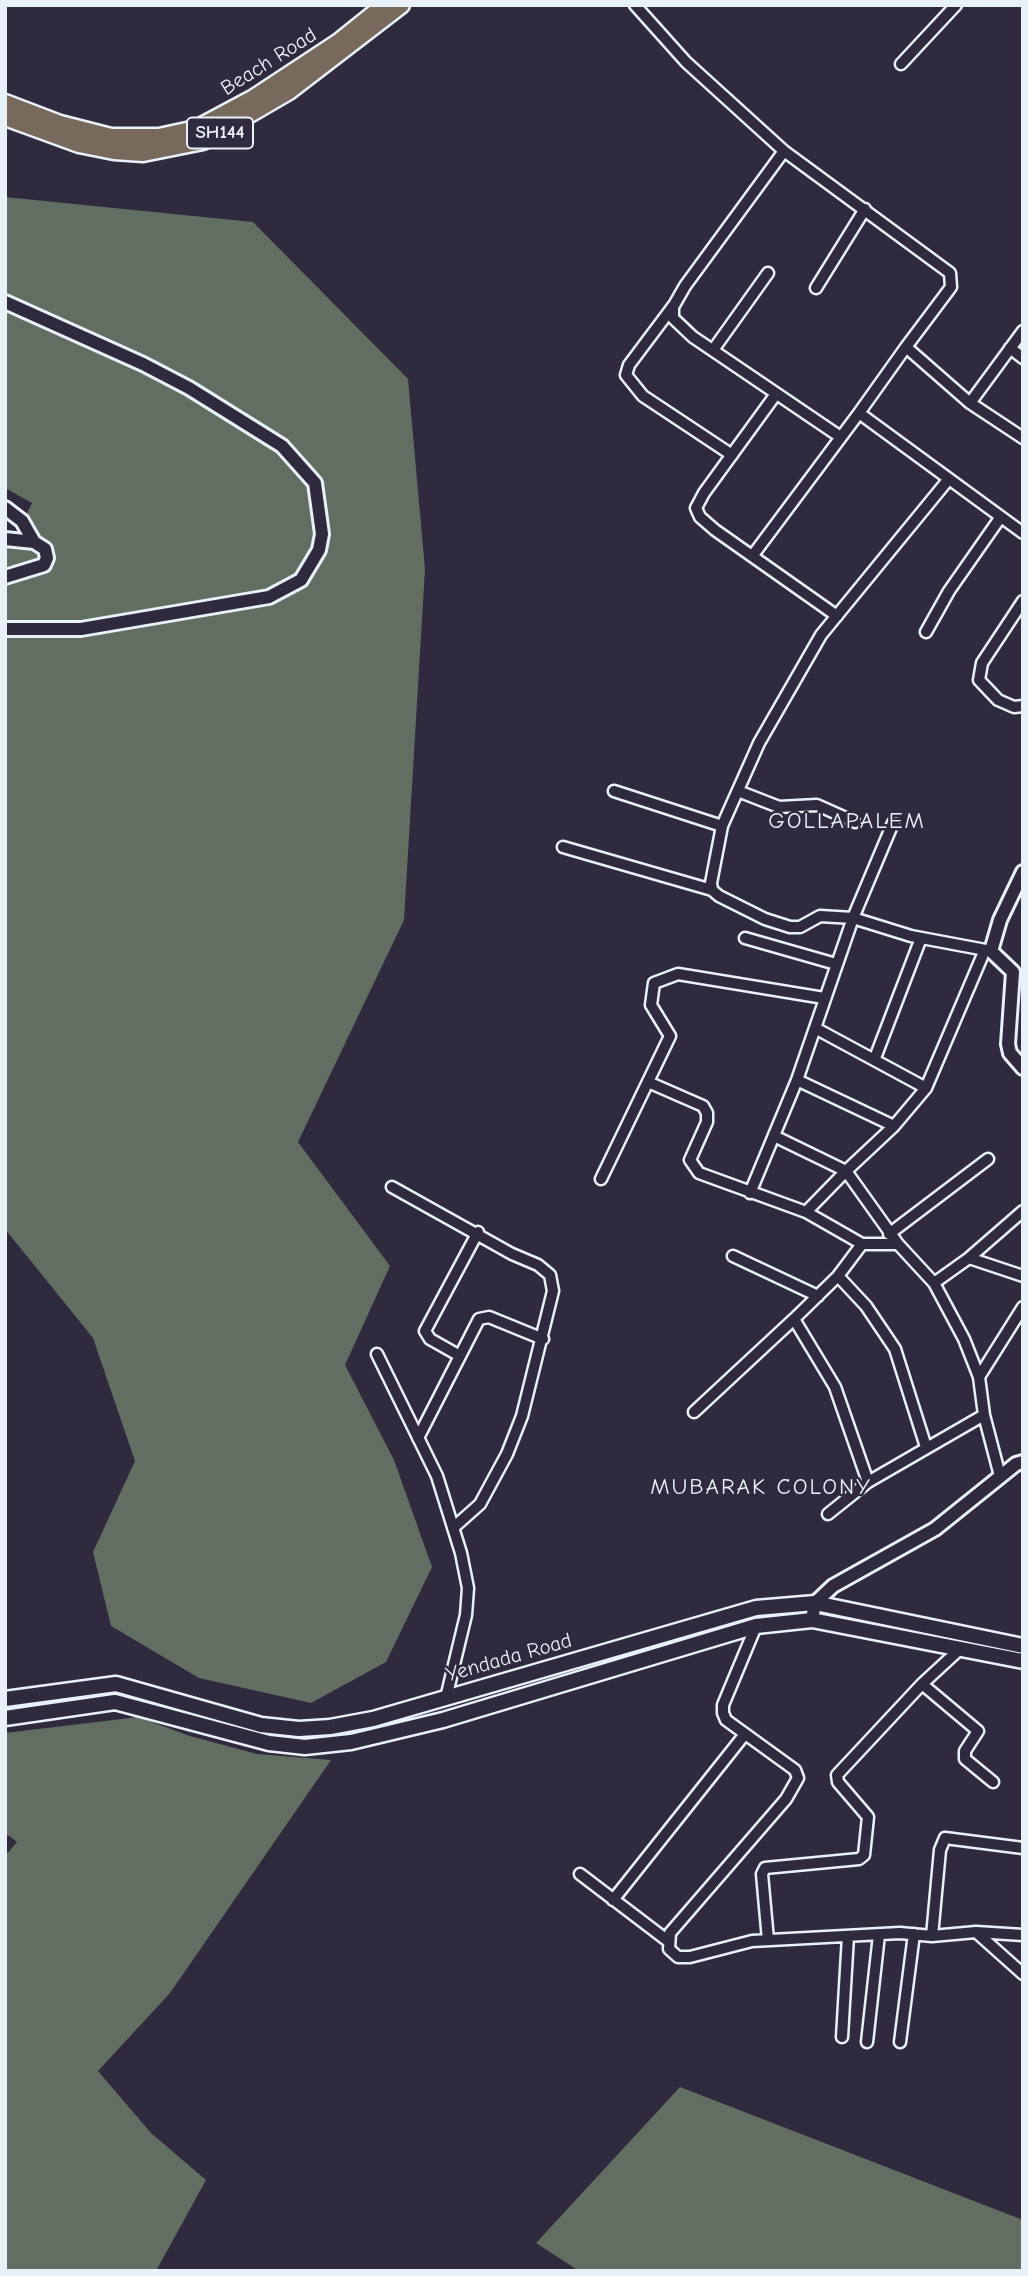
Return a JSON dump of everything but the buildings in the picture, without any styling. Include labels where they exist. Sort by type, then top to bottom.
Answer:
[{"type":"main road","name":"Beach Road","points":[[5,103],[60,124],[111,137],[159,137],[196,129],[254,98],[339,42],[385,5]]},
{"type":"main road","name":"SH144","points":[[5,117],[79,145],[114,151],[143,153],[203,141],[289,91],[401,5]]},
{"type":"main road","name":"Yendada Road","points":[[5,1699],[116,1684],[261,1725],[299,1729],[373,1719],[756,1608],[815,1603],[1023,1646]]},
{"type":"main road","name":"Yendada Road","points":[[5,1718],[115,1702],[269,1743],[305,1747],[351,1742],[443,1720],[756,1626],[812,1620],[1023,1661]]},
{"type":"street","points":[[635,5],[695,72],[784,152],[866,209],[950,273],[953,279],[951,287],[753,555]]},
{"type":"street","points":[[901,64],[956,5]]},
{"type":"street","points":[[732,455],[643,396],[626,376],[629,365],[784,152]]},
{"type":"street","points":[[816,288],[866,209]]},
{"type":"street","points":[[713,350],[768,273]]},
{"type":"street","points":[[5,302],[155,370],[282,446],[315,483],[322,534],[319,550],[301,580],[269,597],[81,629],[5,629]]},
{"type":"street","points":[[676,302],[673,318],[678,325],[839,436]]},
{"type":"street","points":[[970,403],[1023,331]]},
{"type":"street","points":[[905,347],[970,403],[1023,438]]},
{"type":"street","points":[[1010,348],[1023,358]]},
{"type":"street","points":[[776,394],[696,509],[706,523],[837,616]]},
{"type":"street","points":[[859,413],[1023,533]]},
{"type":"street","points":[[712,890],[722,826],[759,743],[821,635],[948,480]]},
{"type":"street","points":[[5,508],[22,521],[34,542]]},
{"type":"street","points":[[926,632],[949,591],[1000,518]]},
{"type":"street","points":[[5,539],[34,542],[45,549],[44,565],[5,577]]},
{"type":"street","points":[[1023,601],[982,663],[979,680],[998,700],[1014,707],[1023,706]]},
{"type":"street","points":[[614,791],[722,826]]},
{"type":"street","points":[[738,791],[779,807],[817,805],[855,822]]},
{"type":"street","points":[[750,1193],[797,1080],[853,918],[893,823]]},
{"type":"street","points":[[564,846],[712,890],[765,919],[790,927],[800,927],[820,916],[853,918],[921,938],[987,951],[1010,967],[1019,979],[1008,1044],[1010,1053],[1023,1068]]},
{"type":"street","points":[[806,1212],[894,1126],[926,1088],[1023,872]]},
{"type":"street","points":[[745,938],[836,964]]},
{"type":"street","points":[[875,1058],[921,938]]},
{"type":"street","points":[[601,1179],[670,1036],[651,1005],[654,983],[678,974],[824,998]]},
{"type":"street","points":[[815,1027],[926,1088]]},
{"type":"street","points":[[797,1080],[894,1126]]},
{"type":"street","points":[[648,1082],[703,1106],[707,1112],[707,1122],[692,1151],[692,1167],[699,1173],[806,1212],[862,1244],[898,1244]]},
{"type":"street","points":[[774,1136],[846,1171],[889,1234],[934,1283],[964,1339],[979,1377],[984,1415],[1000,1476]]},
{"type":"street","points":[[889,1234],[988,1159]]},
{"type":"street","points":[[392,1187],[512,1254],[538,1265],[550,1275],[552,1300],[522,1416],[507,1454],[480,1504],[453,1528]]},
{"type":"street","points":[[934,1283],[970,1258],[1023,1211]]},
{"type":"street","points":[[460,1356],[430,1339],[425,1331],[478,1233]]},
{"type":"street","points":[[694,1412],[838,1276],[862,1244]]},
{"type":"street","points":[[733,1256],[818,1296]]},
{"type":"street","points":[[970,1258],[1023,1276]]},
{"type":"street","points":[[838,1276],[866,1306],[895,1349],[926,1447]]},
{"type":"street","points":[[979,1377],[1023,1307]]},
{"type":"street","points":[[418,1438],[483,1317],[543,1339]]},
{"type":"street","points":[[794,1319],[835,1387],[868,1482]]},
{"type":"street","points":[[377,1354],[437,1476],[468,1588],[460,1652],[446,1698]]},
{"type":"street","points":[[828,1514],[868,1482],[984,1415]]},
{"type":"street","points":[[812,1620],[815,1603],[833,1586],[935,1529],[1000,1476],[1023,1462]]},
{"type":"street","points":[[756,1626],[723,1705],[726,1720],[795,1770],[798,1778],[795,1786],[670,1933],[669,1949],[678,1957],[691,1957],[768,1940],[914,1934],[932,1936],[976,1932],[1023,1935]]},
{"type":"street","points":[[768,1940],[762,1874],[765,1868],[859,1859],[864,1855],[868,1817],[838,1782],[837,1775],[922,1684],[960,1649]]},
{"type":"street","points":[[922,1684],[978,1731],[965,1751],[965,1759],[993,1782]]},
{"type":"street","points":[[613,1900],[745,1734]]},
{"type":"street","points":[[932,1936],[940,1850],[945,1838],[1023,1848]]},
{"type":"street","points":[[580,1874],[668,1941]]},
{"type":"street","points":[[976,1932],[1023,1974]]},
{"type":"street","points":[[900,2042],[914,1934]]},
{"type":"street","points":[[867,2042],[879,1935]]},
{"type":"street","points":[[842,2037],[848,1936]]},
{"type":"green space","points":[[5,197],[253,222],[408,379],[425,569],[404,920],[298,1142],[390,1266],[345,1365],[394,1460],[432,1567],[386,1662],[311,1703],[199,1678],[111,1626],[93,1552],[135,1461],[93,1338],[5,1229],[5,544],[12,544],[32,503],[5,488]]},
{"type":"green space","points":[[138,1717],[190,1736],[257,1754],[331,1760],[170,1993],[98,2071],[151,2133],[206,2180],[156,2271],[5,2271],[5,1856],[17,1842],[5,1833],[5,1733]]},
{"type":"green space","points":[[680,2087],[1023,2220],[1023,2271],[579,2271],[536,2243]]},
{"type":"district","name":"GOLLAPALEM","points":[[847,821]]},
{"type":"district","name":"MUBARAK COLONY","points":[[761,1487]]}]
